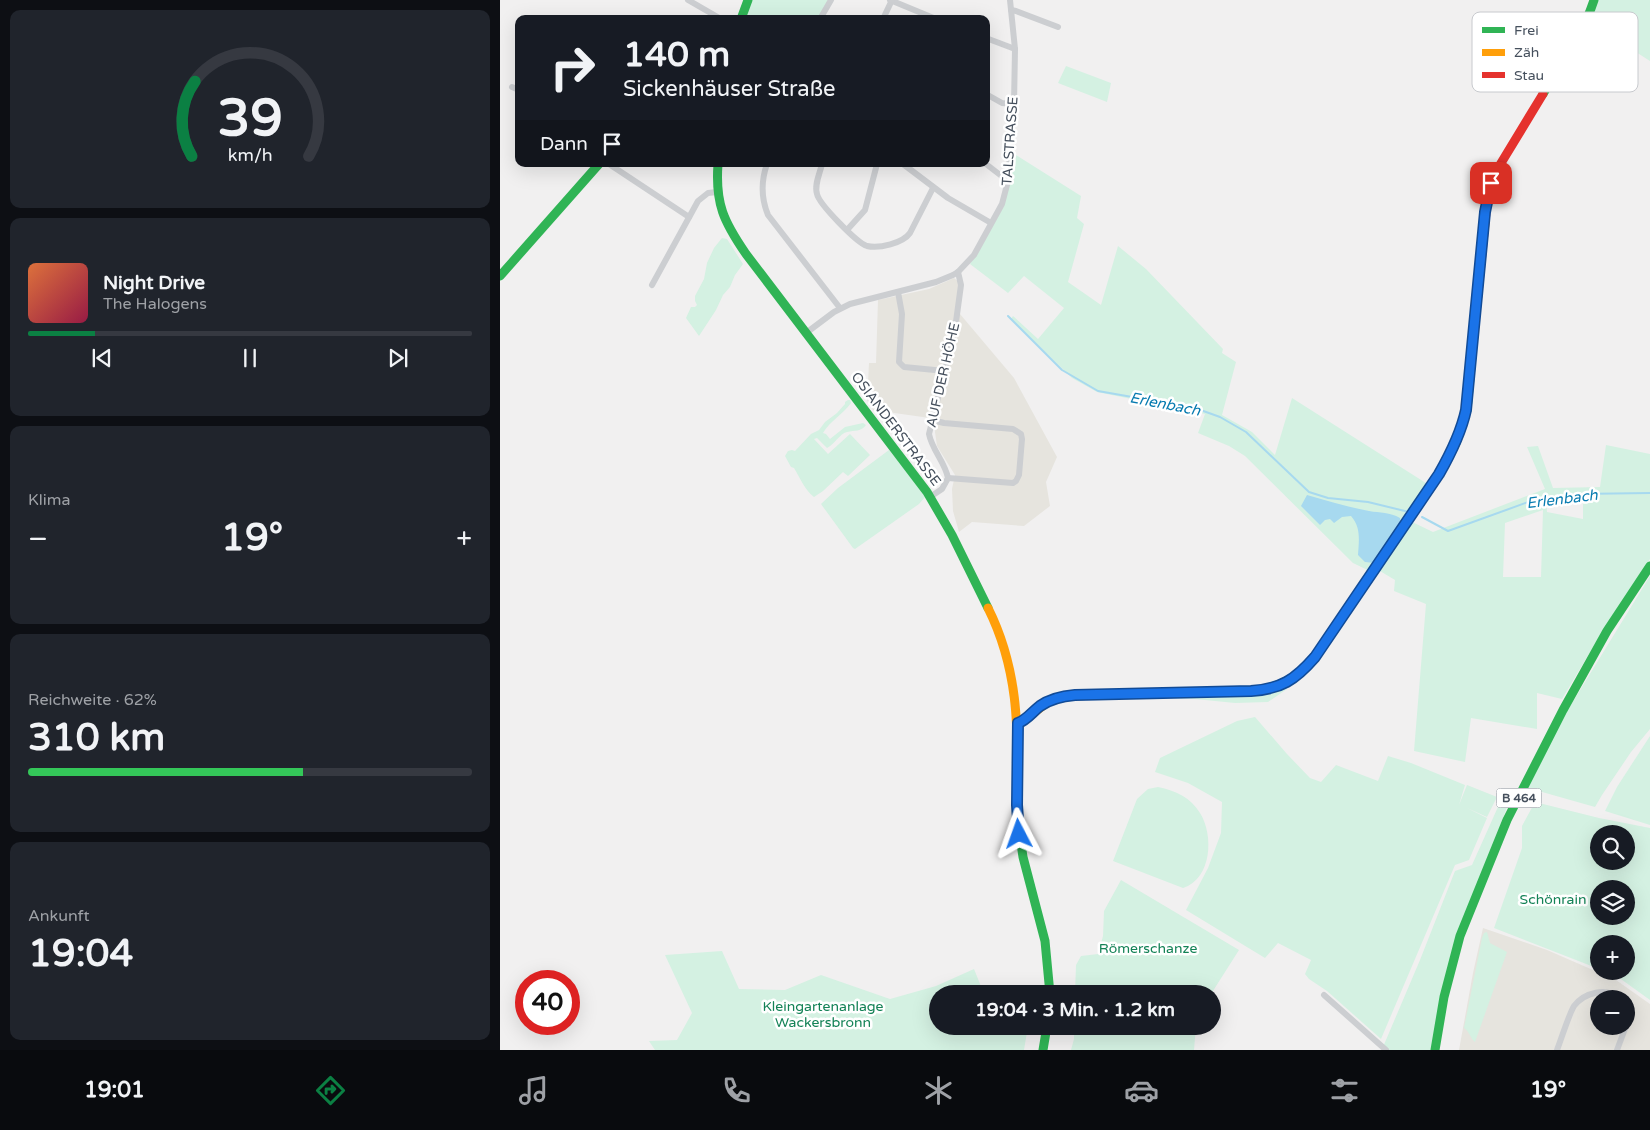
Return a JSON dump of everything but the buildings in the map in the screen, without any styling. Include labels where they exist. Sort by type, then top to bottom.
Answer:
[{"type":"street","points":[[688,0],[714,15]]},
{"type":"street","points":[[742,15],[748,0]]},
{"type":"street","points":[[822,15],[831,0]]},
{"type":"street","points":[[885,15],[891,0],[927,15]]},
{"type":"street","name":"TALSTRASSE","points":[[806,333],[840,308],[860,300],[936,282],[958,272],[974,255],[1002,204],[1008,181],[1014,104],[1015,49],[1010,0]]},
{"type":"street","points":[[1590,12],[1594,0]]},
{"type":"street","points":[[1011,10],[1058,27]]},
{"type":"street","points":[[990,40],[1015,49]]},
{"type":"street","points":[[1018,726],[1048,702],[1067,696],[1267,690],[1292,680],[1315,657],[1439,474],[1456,443],[1466,410],[1485,212],[1491,183],[1495,173],[1545,92]]},
{"type":"street","points":[[990,96],[1002,103],[1014,104]]},
{"type":"street","points":[[500,276],[595,167]]},
{"type":"street","points":[[613,167],[689,218]]},
{"type":"street","name":"OSIANDERSTRASSE","points":[[718,167],[717,192],[721,212],[735,238],[930,497],[969,568],[998,629],[1016,697],[1018,726],[1018,824],[1023,857],[1045,941],[1049,985]]},
{"type":"street","points":[[766,167],[762,192],[768,215],[840,308]]},
{"type":"street","points":[[821,167],[816,188],[817,197],[847,230],[867,246],[902,241],[910,233],[933,188]]},
{"type":"street","points":[[847,230],[865,210],[876,167]]},
{"type":"street","points":[[907,167],[933,188],[991,223]]},
{"type":"street","points":[[990,167],[1008,181]]},
{"type":"street","points":[[652,285],[701,198],[708,193],[717,192]]},
{"type":"street","name":"AUF DER HÖHE","points":[[948,478],[929,434],[955,329],[961,288],[958,272]]},
{"type":"street","points":[[898,292],[902,314],[898,360],[900,364],[908,368],[945,371]]},
{"type":"street","points":[[930,497],[942,489],[948,478],[1013,483],[1019,475],[1022,437],[1018,431],[1013,429],[944,423],[932,420]]},
{"type":"street","name":"B 464","points":[[1435,1050],[1444,997],[1460,936],[1507,820],[1563,710],[1607,631],[1650,566]]},
{"type":"street","points":[[1324,995],[1386,1050]]},
{"type":"street","points":[[1557,1050],[1574,1006],[1590,995]]},
{"type":"street","points":[[1043,1050],[1046,1035]]},
{"type":"street","points":[[1617,1050],[1623,1035]]},
{"type":"shaded area","points":[[954,278],[959,282],[960,314],[1014,378],[1057,457],[1046,482],[1050,506],[1024,526],[972,522],[959,532],[953,511],[952,489],[955,475],[937,446],[935,432],[937,419],[873,410],[867,400],[869,363],[876,363],[878,300],[929,289]]},
{"type":"shaded area","points":[[1483,928],[1547,950],[1590,969],[1590,980],[1616,980],[1630,990],[1590,990],[1590,1035],[1635,1035],[1635,993],[1650,1004],[1650,1050],[1459,1050]]},
{"type":"green space","points":[[748,0],[831,0],[822,15],[747,15]]},
{"type":"green space","points":[[1596,0],[1650,0],[1650,61],[1638,53],[1638,12],[1592,12]]},
{"type":"green space","points":[[1066,66],[1111,83],[1107,102],[1058,83]]},
{"type":"green space","points":[[1013,153],[1081,196],[1077,218],[1084,224],[1068,282],[1101,305],[1118,246],[1146,269],[1223,349],[1222,353],[1236,362],[1222,415],[1252,432],[1275,455],[1292,398],[1429,485],[1406,519],[1433,532],[1545,489],[1527,447],[1538,446],[1553,488],[1600,487],[1606,445],[1650,454],[1650,559],[1605,627],[1562,699],[1537,693],[1537,729],[1471,718],[1465,762],[1414,751],[1426,604],[1394,591],[1395,580],[1380,571],[1378,575],[1353,563],[1245,456],[1229,446],[1198,433],[1205,414],[1097,392],[1072,378],[1011,319],[1013,316],[1038,339],[1064,308],[1024,276],[1008,293],[970,264],[1004,206]],"holes":[[[1546,496],[1583,496],[1583,519],[1547,512]],[[1543,510],[1541,577],[1503,577],[1505,523]]]},
{"type":"green space","points":[[722,238],[727,239],[743,264],[699,336],[686,318],[691,307],[697,305],[695,296],[704,279],[707,263],[714,248]]},
{"type":"green space","points":[[848,400],[851,403],[823,433],[830,439],[845,427],[863,423],[866,425],[860,430],[844,433],[827,448],[817,438],[814,439],[828,454],[850,434],[870,455],[848,476],[843,472],[814,497],[805,487],[785,456],[788,451],[795,451],[811,434],[819,430]]},
{"type":"green space","points":[[889,450],[925,497],[919,504],[855,549],[821,504],[838,488]]},
{"type":"green space","points":[[1650,576],[1650,729],[1631,752],[1595,807],[1528,788],[1566,713]]},
{"type":"green space","points":[[1284,685],[1287,689],[1268,702],[1235,703],[1169,698],[1156,694]]},
{"type":"green space","points":[[1255,717],[1310,778],[1321,782],[1336,765],[1378,781],[1388,756],[1411,763],[1465,785],[1459,805],[1467,785],[1497,797],[1487,817],[1467,808],[1487,818],[1469,860],[1455,865],[1381,1039],[1327,991],[1309,979],[1305,974],[1311,960],[1278,943],[1265,958],[1186,910],[1208,868],[1221,833],[1222,802],[1188,783],[1155,772],[1160,758],[1237,721]]},
{"type":"green space","points":[[1650,736],[1650,825],[1605,811],[1617,787]]},
{"type":"green space","points":[[1158,787],[1177,793],[1192,803],[1200,813],[1207,833],[1208,855],[1205,866],[1200,876],[1193,883],[1183,888],[1113,861],[1137,799],[1148,789]]},
{"type":"green space","points":[[1506,789],[1513,792],[1457,935],[1431,1050],[1386,1050],[1383,1047],[1455,871],[1472,865]]},
{"type":"green space","name":"Schönrain","points":[[1535,802],[1635,825],[1590,825],[1590,870],[1635,870],[1635,825],[1650,828],[1650,1000],[1622,980],[1635,980],[1635,935],[1590,935],[1590,965],[1494,928],[1522,848],[1522,826]]},
{"type":"green space","name":"Römerschanze","points":[[1121,880],[1239,950],[1217,985],[1075,985],[1076,965],[1081,956],[1098,954],[1103,936],[1104,911]]},
{"type":"green space","points":[[1487,932],[1490,943],[1507,952],[1475,1042],[1464,1028],[1482,938],[1484,933]]},
{"type":"green space","name":"Kleingartenanlage Wackersbronn","points":[[722,951],[739,989],[785,990],[821,975],[890,999],[929,988],[929,1035],[1026,1035],[1024,1050],[655,1050],[649,1041],[677,1040],[692,1013],[665,955]]},
{"type":"green space","name":"Kleingartenanlage Wackersbronn","points":[[974,969],[980,985],[938,985]]},
{"type":"green space","points":[[1074,1035],[1195,1035],[1194,1050],[1071,1050]]},
{"type":"water","points":[[1307,495],[1353,508],[1392,515],[1400,518],[1400,525],[1374,563],[1365,562],[1358,555],[1358,529],[1351,516],[1342,517],[1334,523],[1330,519],[1325,520],[1320,525],[1301,506]]},
{"type":"waterway","name":"Erlenbach","points":[[1008,316],[1062,370],[1098,391],[1195,408],[1220,417],[1246,432],[1309,492],[1328,498],[1368,502],[1409,512]]},
{"type":"waterway","name":"Erlenbach","points":[[1422,517],[1448,531],[1531,501],[1577,494],[1650,493]]},
{"type":"traffic: fast","points":[[742,15],[748,0]]},
{"type":"traffic: fast","points":[[1589,12],[1594,0]]},
{"type":"traffic: fast","points":[[500,276],[596,167]]},
{"type":"traffic: fast","points":[[718,167],[720,202],[732,232],[746,254],[927,492],[952,535],[988,608]]},
{"type":"traffic: fast","points":[[1251,691],[1261,690],[1287,681],[1301,671],[1315,657],[1439,474],[1456,443],[1467,410],[1474,334]]},
{"type":"traffic: fast","points":[[1435,1050],[1444,997],[1460,936],[1507,820],[1563,710],[1607,631],[1650,566]]},
{"type":"traffic: fast","points":[[1018,791],[1018,824],[1023,857],[1045,941],[1049,985]]},
{"type":"traffic: fast","points":[[1043,1050],[1046,1035]]},
{"type":"traffic: slow","points":[[988,608],[998,630],[1011,675],[1018,743],[1018,791]]},
{"type":"traffic: slow","points":[[1017,723],[1026,719],[1048,702],[1067,696],[1251,691]]},
{"type":"traffic: jam","points":[[1474,334],[1488,192],[1495,173],[1543,94]]},
{"type":"route","points":[[1019,834],[1017,805],[1018,723],[1026,719],[1041,705],[1054,699],[1075,695],[1267,690],[1292,680],[1315,657],[1439,474],[1451,454],[1460,433],[1464,422],[1471,376],[1485,212],[1491,183]]}]
